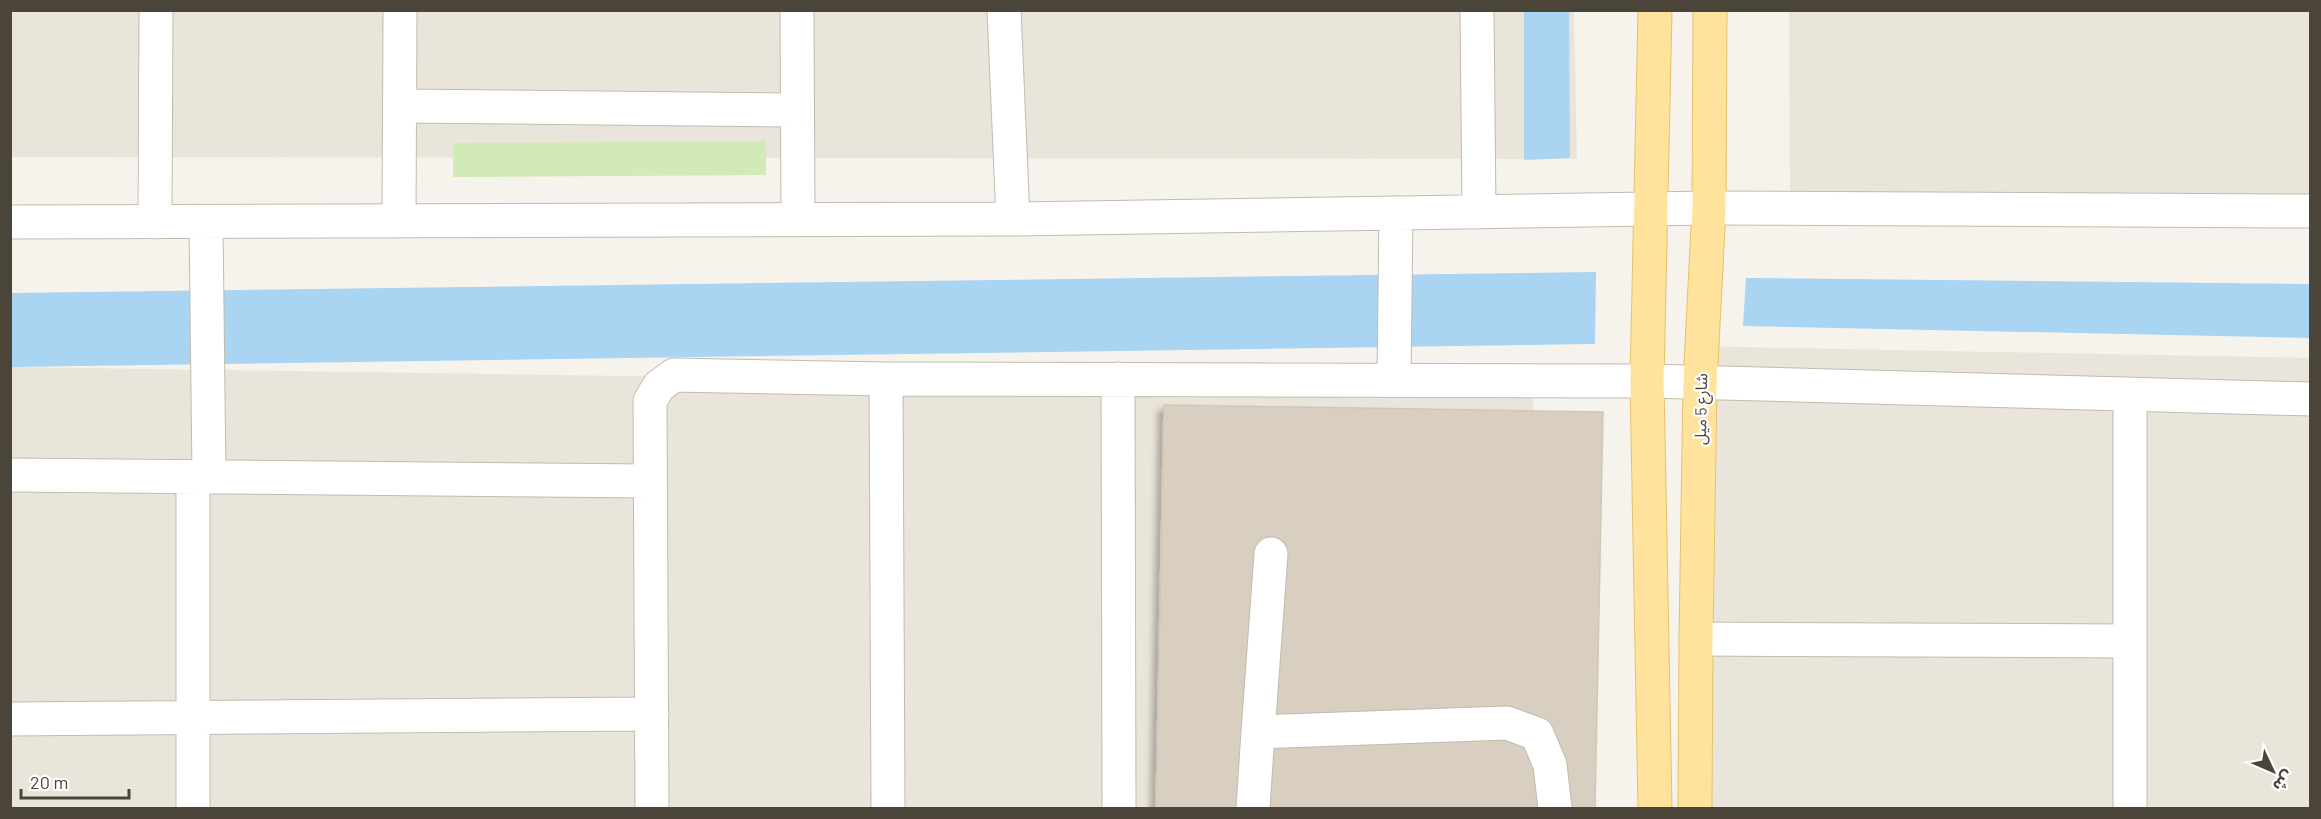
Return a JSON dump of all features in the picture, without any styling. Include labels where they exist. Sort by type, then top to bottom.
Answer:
[{"type":"main road","points":[[1655,10],[1647,381],[1655,808]]},
{"type":"main road","name":"شارع 5 ميل","points":[[1695,808],[1700,384],[1709,208],[1710,10]]},
{"type":"street","points":[[155,222],[156,10]]},
{"type":"street","points":[[399,221],[400,10]]},
{"type":"street","points":[[797,10],[798,219]]},
{"type":"street","points":[[1004,10],[1013,219]]},
{"type":"street","points":[[1477,10],[1479,212]]},
{"type":"street","points":[[400,106],[797,110]]},
{"type":"street","points":[[10,222],[1013,219],[1709,208],[2310,211]]},
{"type":"street","points":[[1394,380],[1396,213]]},
{"type":"street","points":[[193,808],[192,718],[201,477],[206,222]]},
{"type":"street","points":[[652,808],[650,401],[659,387],[674,375],[886,379],[1647,381],[2310,399]]},
{"type":"street","points":[[886,379],[888,808]]},
{"type":"street","points":[[1118,379],[1119,808]]},
{"type":"street","points":[[2130,395],[2130,808]]},
{"type":"street","points":[[10,475],[650,481]]},
{"type":"street","points":[[1253,808],[1271,554]]},
{"type":"street","points":[[1696,639],[2130,641]]},
{"type":"street","points":[[10,719],[652,714]]},
{"type":"street","points":[[1258,732],[1507,723],[1537,734],[1550,765],[1555,808]]},
{"type":"shaded area","points":[[11,11],[1574,11],[1577,159],[11,157]]},
{"type":"shaded area","points":[[1789,11],[2310,11],[2310,218],[1790,202]]},
{"type":"shaded area","points":[[1690,346],[2310,358],[2310,808],[1697,808]]},
{"type":"shaded area","points":[[11,367],[1533,389],[1537,808],[11,808]]},
{"type":"green space","points":[[766,141],[766,175],[453,177],[453,143]]},
{"type":"water","points":[[1524,11],[1569,11],[1570,158],[1524,160]]},
{"type":"water","points":[[1596,272],[1595,344],[11,367],[10,293]]},
{"type":"water","points":[[1746,278],[2310,284],[2310,338],[1743,326]]},
{"type":"building","points":[[1164,405],[1603,412],[1595,808],[1156,808]]}]
